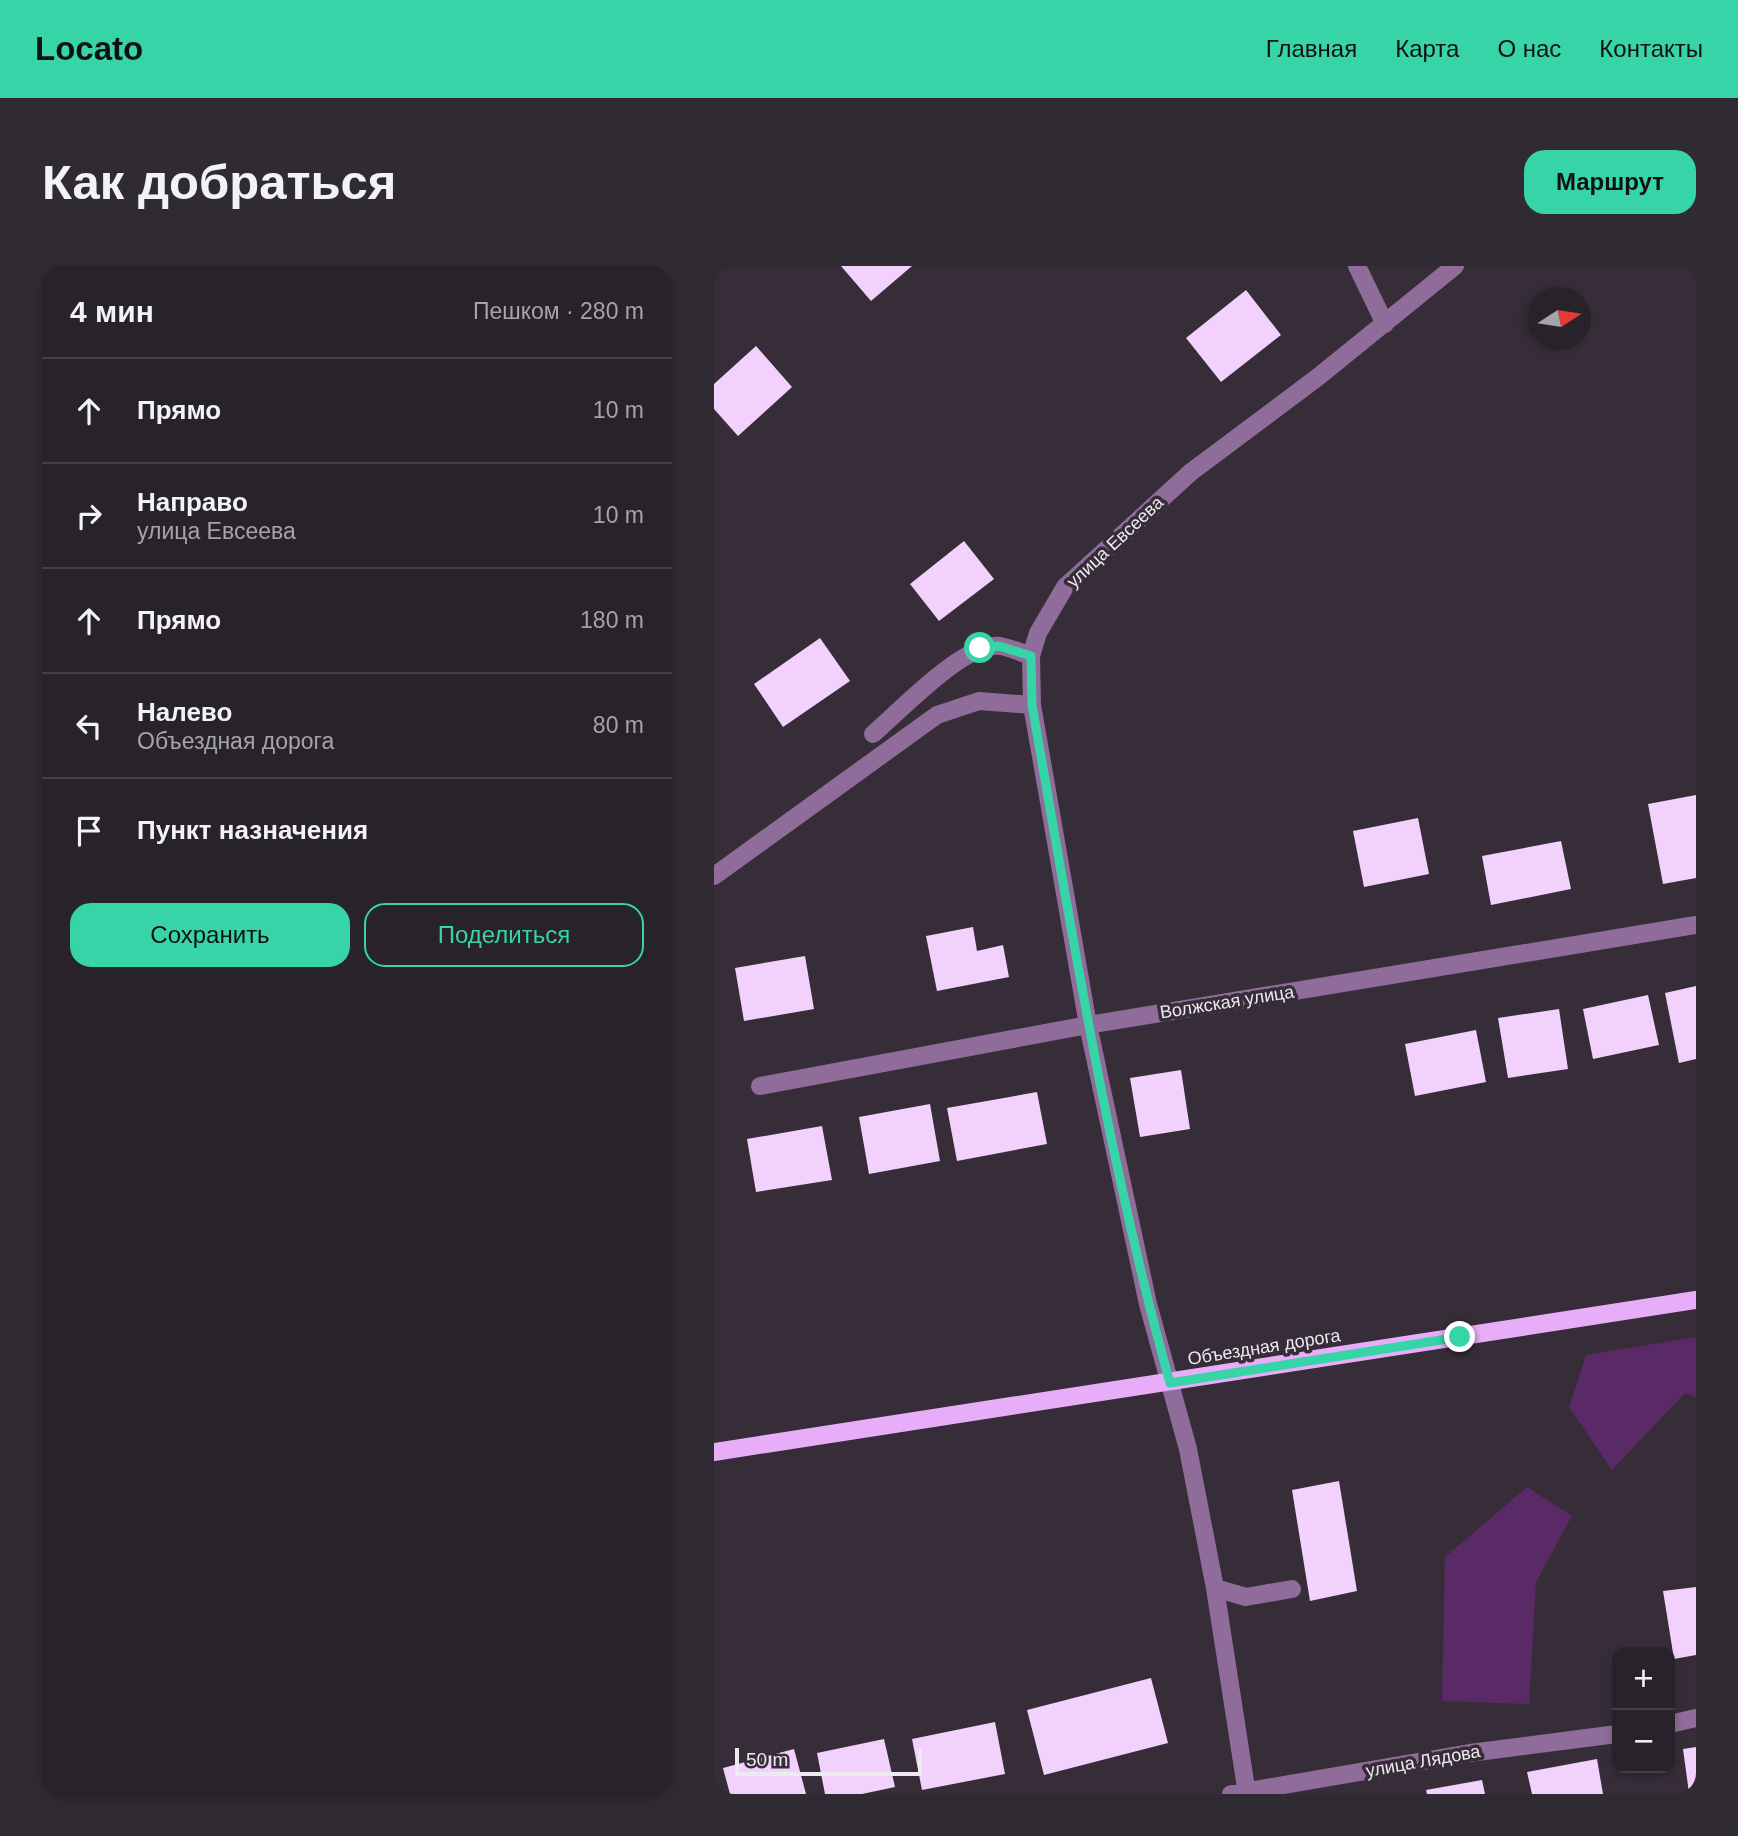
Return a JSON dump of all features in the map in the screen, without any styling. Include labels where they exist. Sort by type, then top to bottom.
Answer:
[{"type":"main road","name":"Объездная дорога","points":[[714,1452],[1696,1300]]},
{"type":"street","points":[[1357,266],[1385,324]]},
{"type":"street","name":"улица Евсеева","points":[[1241,1793],[1215,1588],[1188,1449],[1148,1304],[1088,1025],[1032,705],[1031,656],[1038,633],[1065,587],[1191,472],[1385,324],[1455,266]]},
{"type":"street","points":[[873,734],[958,659],[980,648],[999,646],[1031,656]]},
{"type":"street","points":[[714,876],[937,715],[979,701],[1032,705]]},
{"type":"street","name":"Волжская улица","points":[[760,1086],[1088,1025],[1696,925]]},
{"type":"street","points":[[1215,1588],[1245,1597],[1292,1589]]},
{"type":"street","points":[[1675,1723],[1696,1718]]},
{"type":"street","name":"улица Лядова","points":[[1241,1793],[1482,1751],[1612,1735]]},
{"type":"shaded area","points":[[1696,1337],[1696,1397],[1685,1393],[1612,1470],[1569,1407],[1586,1355]]},
{"type":"shaded area","points":[[1527,1487],[1572,1516],[1536,1582],[1529,1704],[1442,1701],[1445,1557]]},
{"type":"building","points":[[841,266],[912,266],[871,301]]},
{"type":"building","points":[[1246,290],[1281,335],[1221,382],[1186,338]]},
{"type":"building","points":[[756,346],[792,387],[738,436],[714,409],[714,384]]},
{"type":"building","points":[[964,541],[994,579],[939,621],[910,584]]},
{"type":"building","points":[[820,638],[850,681],[783,727],[754,684]]},
{"type":"building","points":[[1696,795],[1696,878],[1663,884],[1648,804]]},
{"type":"building","points":[[1418,818],[1429,874],[1364,887],[1353,831]]},
{"type":"building","points":[[1561,841],[1571,889],[1491,905],[1482,856]]},
{"type":"building","points":[[973,927],[977,951],[1003,945],[1009,977],[937,991],[926,936]]},
{"type":"building","points":[[805,956],[814,1009],[744,1021],[735,968]]},
{"type":"building","points":[[1696,986],[1696,1059],[1679,1063],[1665,993]]},
{"type":"building","points":[[1648,995],[1659,1045],[1593,1059],[1583,1009]]},
{"type":"building","points":[[1559,1009],[1568,1069],[1508,1078],[1498,1018]]},
{"type":"building","points":[[1476,1030],[1486,1082],[1415,1096],[1405,1044]]},
{"type":"building","points":[[1181,1070],[1190,1129],[1140,1137],[1130,1078]]},
{"type":"building","points":[[1037,1092],[1047,1144],[957,1161],[947,1108]]},
{"type":"building","points":[[930,1104],[940,1161],[869,1174],[859,1117]]},
{"type":"building","points":[[822,1126],[832,1180],[756,1192],[747,1139]]},
{"type":"building","points":[[1339,1481],[1357,1591],[1310,1601],[1292,1490]]},
{"type":"building","points":[[1696,1587],[1696,1655],[1675,1659],[1663,1591]]},
{"type":"building","points":[[1151,1678],[1168,1743],[1044,1775],[1027,1710]]},
{"type":"building","points":[[995,1722],[1005,1774],[922,1790],[912,1739]]},
{"type":"building","points":[[884,1739],[895,1787],[862,1794],[825,1794],[817,1753]]},
{"type":"building","points":[[1696,1747],[1696,1792],[1689,1793],[1683,1749]]},
{"type":"building","points":[[794,1749],[806,1794],[730,1794],[723,1768]]},
{"type":"building","points":[[1597,1759],[1603,1794],[1532,1794],[1527,1772]]},
{"type":"building","points":[[1482,1780],[1485,1794],[1427,1794],[1426,1790]]},
{"type":"route","points":[[980,648],[999,646],[1031,656],[1032,705],[1088,1025],[1148,1304],[1170,1383],[1460,1337]]}]
